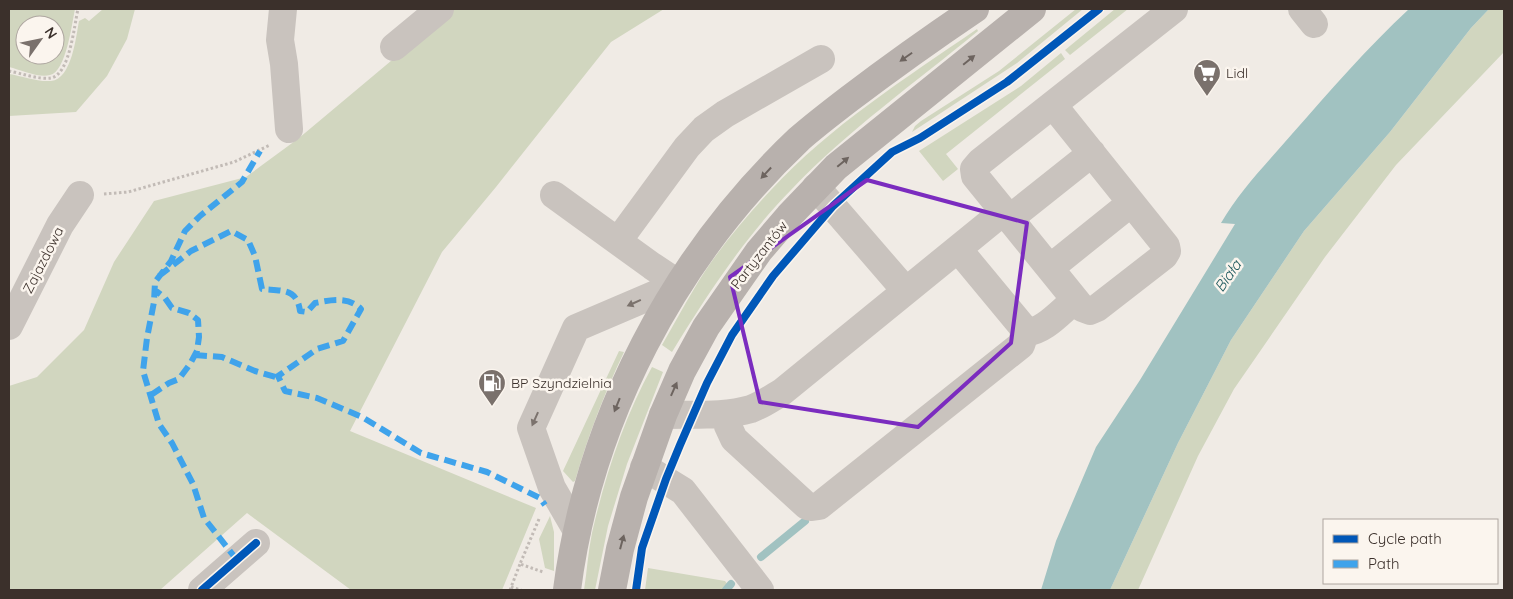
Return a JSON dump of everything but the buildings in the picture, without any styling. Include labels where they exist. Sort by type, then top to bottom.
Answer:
[{"type":"main road","points":[[567,590],[577,531],[590,476],[620,396],[642,348],[679,284],[706,244],[738,203],[800,138],[879,76],[974,9]]},
{"type":"main road","name":"Partyzantów","points":[[612,590],[620,549],[644,467],[682,371],[706,327],[759,251],[836,167],[1032,9]]},
{"type":"street","points":[[284,9],[280,40],[284,64],[289,129]]},
{"type":"street","points":[[394,47],[440,9]]},
{"type":"street","points":[[1053,105],[1166,246],[1164,256],[1090,312],[1082,308],[1075,300],[1006,215],[975,176],[974,169],[980,162],[1174,9]]},
{"type":"street","points":[[618,241],[687,147],[704,129],[725,114],[821,59]]},
{"type":"street","points":[[663,415],[727,414],[753,408],[782,392],[958,249],[1092,153]]},
{"type":"street","points":[[816,187],[906,291]]},
{"type":"street","name":"Zajazdowa","points":[[9,326],[60,225],[80,195]]},
{"type":"street","points":[[554,195],[679,284]]},
{"type":"street","points":[[1050,268],[1131,203]]},
{"type":"street","points":[[727,414],[728,426],[734,439],[807,506],[819,506],[1021,345],[1025,333],[1021,324],[958,249]]},
{"type":"street","points":[[577,531],[552,488],[531,428],[576,328],[679,284]]},
{"type":"street","points":[[1025,333],[1041,328],[1075,300]]},
{"type":"street","points":[[644,467],[682,491],[760,590]]},
{"type":"street","points":[[202,590],[256,543]]},
{"type":"path","points":[[9,71],[44,78],[53,78],[59,74],[65,65],[78,9]]},
{"type":"path","points":[[80,195],[128,192],[234,162],[260,151],[281,139],[289,129]]},
{"type":"path","points":[[520,564],[510,589],[521,590]]},
{"type":"highlighted area","points":[[867,180],[1027,223],[1011,343],[918,427],[760,402],[730,277]]},
{"type":"green space","points":[[9,9],[75,9],[65,53],[65,15],[15,15],[15,65],[60,65],[56,72],[50,75],[29,73],[9,67]]},
{"type":"green space","points":[[103,9],[135,9],[127,39],[107,76],[76,112],[9,116],[9,74],[40,81],[51,81],[58,78],[64,73],[72,56],[79,21],[85,18],[89,21]]},
{"type":"green space","points":[[453,9],[664,9],[611,42],[442,252],[350,431],[536,508],[502,590],[351,590],[247,513],[160,590],[9,590],[9,386],[37,377],[84,330],[114,262],[154,201],[246,177],[299,138]]},
{"type":"green space","points":[[1076,9],[1083,9],[1017,63],[912,132],[921,121],[999,71]]},
{"type":"green space","points":[[1115,9],[1128,9],[1070,55],[1065,50]]},
{"type":"green space","points":[[1489,9],[1504,9],[1504,52],[1396,165],[1325,257],[1234,389],[1198,456],[1138,590],[1110,590],[1178,443],[1231,340],[1304,231],[1390,132],[1471,28]]},
{"type":"green space","points":[[977,29],[978,31],[858,127],[791,190],[742,247],[672,352],[662,345],[694,289],[720,250],[771,190],[843,124]]},
{"type":"green space","points":[[1061,53],[1065,59],[946,154],[958,169],[943,181],[919,151],[1021,86]]},
{"type":"green space","points":[[619,351],[624,352],[603,399],[575,481],[573,482],[563,471]]},
{"type":"green space","points":[[652,367],[663,372],[627,464],[608,526],[595,590],[584,590],[589,547],[609,469],[624,427]]},
{"type":"green space","points":[[550,516],[554,532],[554,571],[545,568],[539,539]]},
{"type":"green space","points":[[648,568],[725,581],[732,590],[645,590]]},
{"type":"water","name":"Biała","points":[[1409,9],[1489,9],[1471,28],[1390,132],[1304,231],[1231,340],[1178,443],[1110,590],[1041,590],[1056,541],[1096,447],[1140,380],[1235,224],[1221,223],[1228,211],[1254,177],[1335,86],[1378,39]]},
{"type":"waterway","points":[[761,557],[805,521]]},
{"type":"waterway","points":[[726,590],[731,584]]},
{"type":"marked path","points":[[237,560],[204,518],[193,484],[172,443],[159,424],[143,371],[154,302],[155,282],[171,261],[185,231],[200,216],[242,182],[260,151]]},
{"type":"marked path","points":[[159,276],[191,251],[231,231],[248,240],[255,256],[262,289],[292,294],[296,298],[300,311],[307,312],[315,303],[333,300],[351,302],[361,309],[343,341],[317,349],[278,376],[285,391],[317,398],[362,417],[421,453],[487,472],[540,498],[545,505]]},
{"type":"marked path","points":[[151,395],[179,379],[197,351],[199,337],[198,320],[189,313],[172,308],[165,298],[155,290]]},
{"type":"marked path","points":[[195,355],[222,357],[255,371],[279,378]]},
{"type":"cycle path","points":[[636,590],[642,548],[666,479],[707,383],[732,335],[773,276],[833,206],[892,152],[920,138],[1007,82],[1099,9]]},
{"type":"cycle path","points":[[202,590],[256,543]]},
{"type":"place","name":"Lidl","points":[[1207,97]]},
{"type":"place","name":"BP Szyndzielnia","points":[[492,407]]}]
